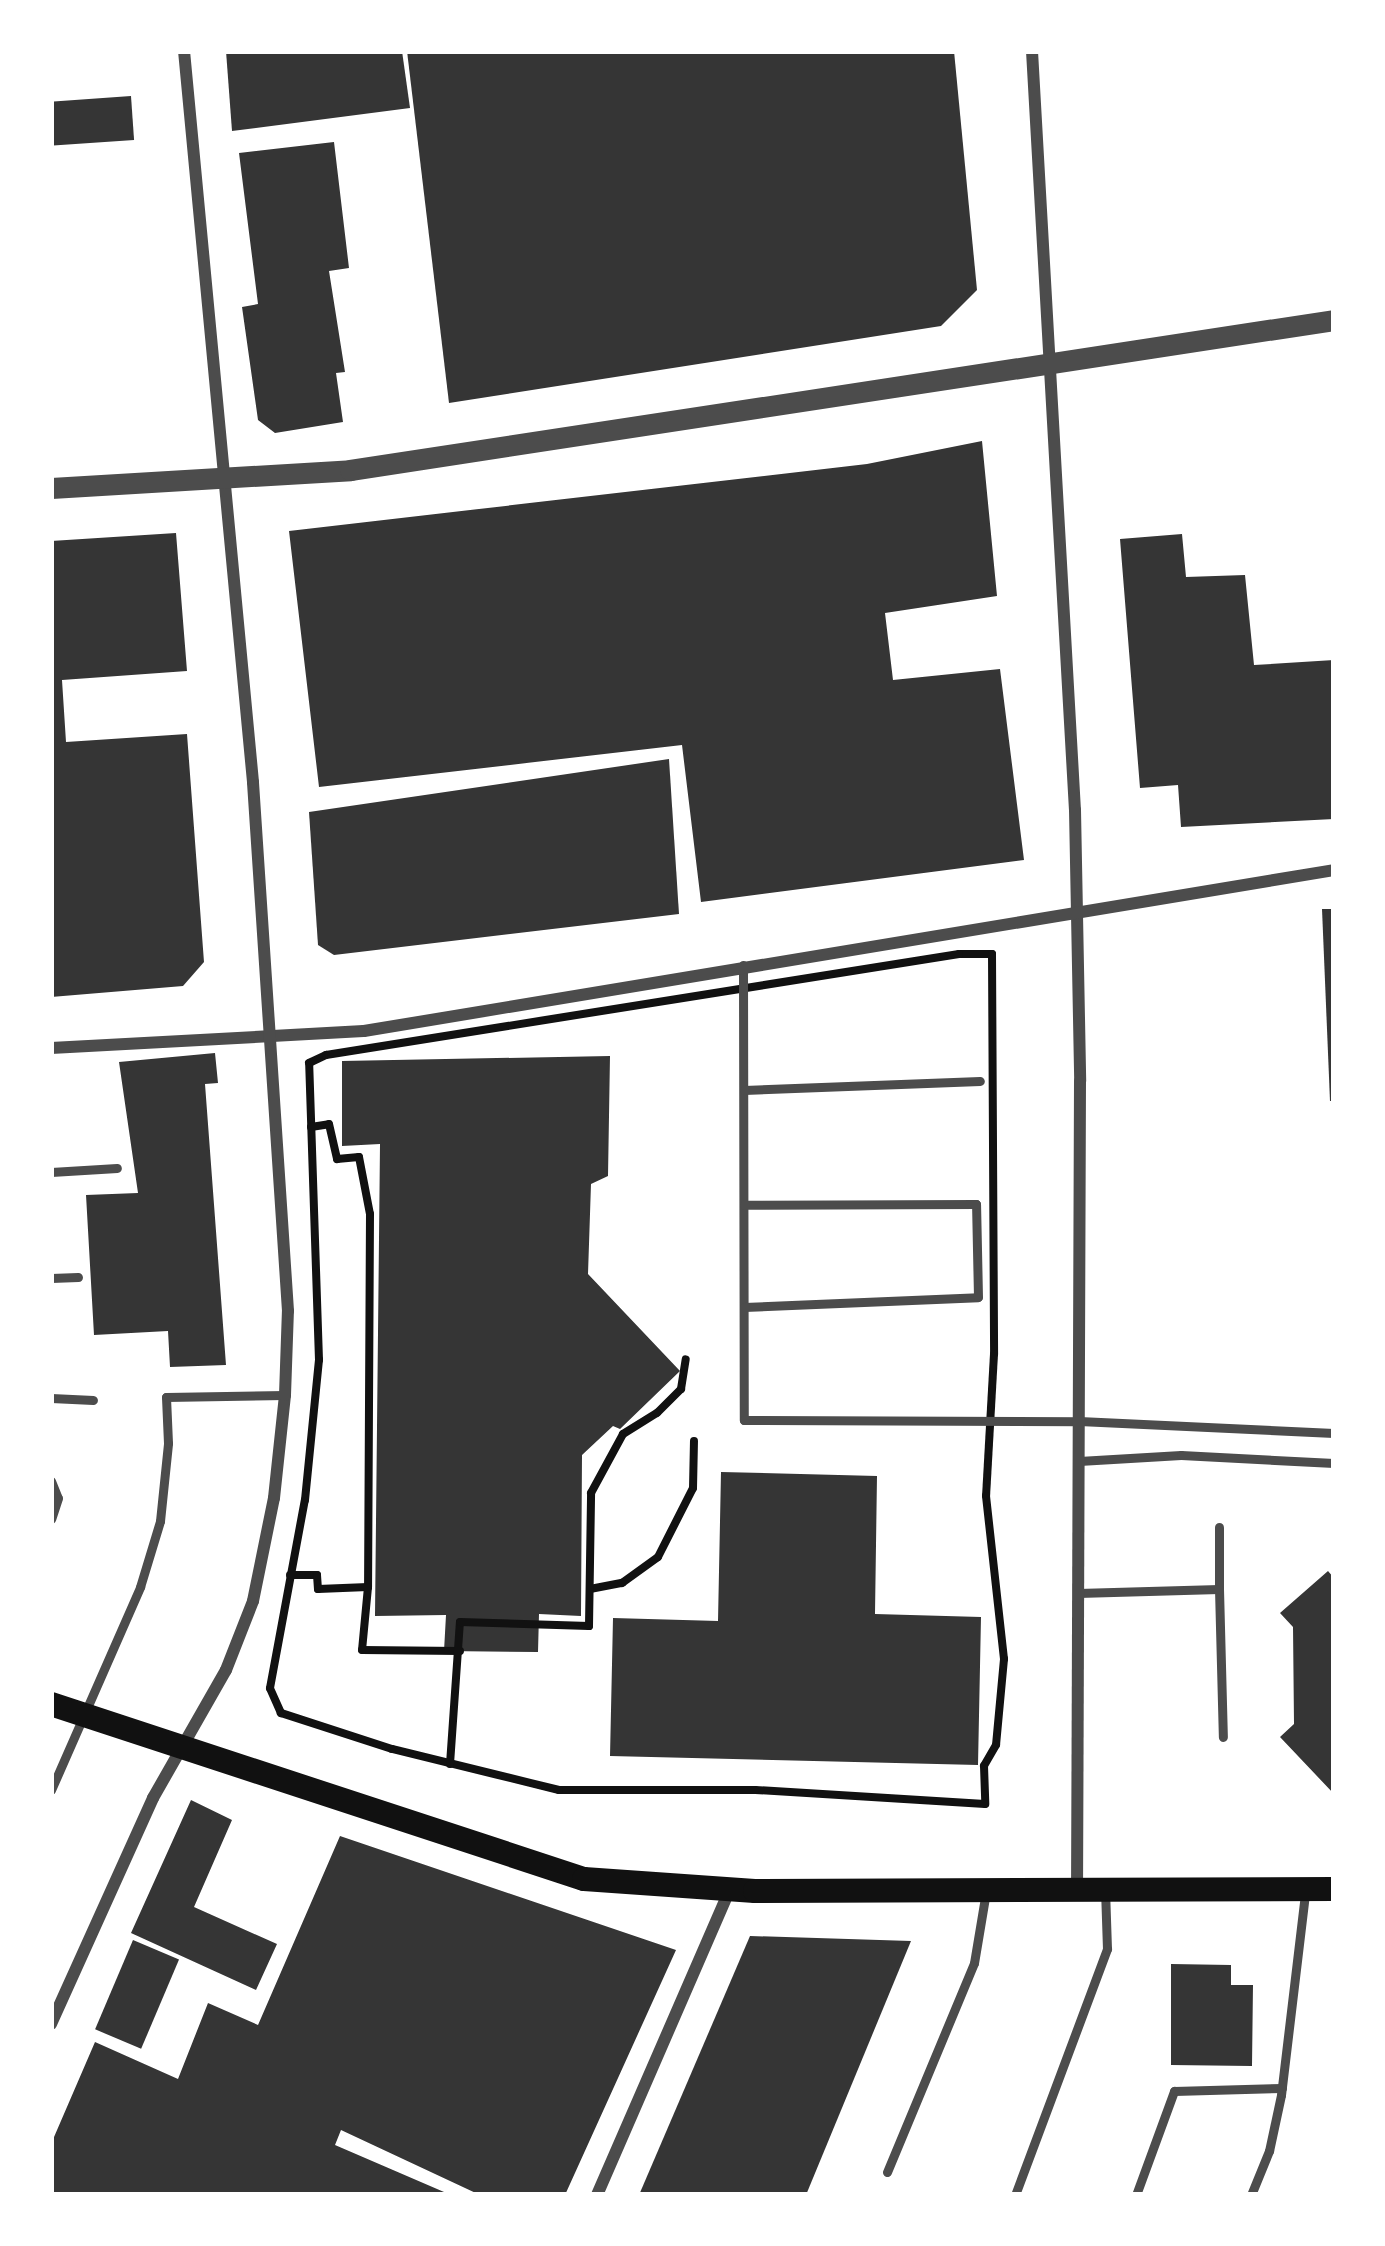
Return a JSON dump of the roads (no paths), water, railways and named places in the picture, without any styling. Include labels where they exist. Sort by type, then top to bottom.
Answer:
[{"type":"main road","points":[[51,1704],[584,1879],[730,1889],[1334,1889]]},
{"type":"street","points":[[51,2024],[153,1798],[226,1670],[253,1601],[274,1498],[285,1395],[288,1311],[253,782],[184,51]]},
{"type":"street","points":[[1032,51],[1077,910],[1077,1891]]},
{"type":"street","points":[[51,488],[350,470],[1334,320]]},
{"type":"street","points":[[51,1048],[364,1030],[1334,870]]},
{"type":"street","points":[[597,2195],[730,1889]]},
{"type":"lane","points":[[743,964],[744,1420],[1078,1421],[1334,1433]]},
{"type":"lane","points":[[744,1090],[980,1081]]},
{"type":"lane","points":[[51,1172],[117,1168]]},
{"type":"lane","points":[[744,1204],[976,1204],[978,1297],[744,1307]]},
{"type":"lane","points":[[51,1278],[78,1277]]},
{"type":"lane","points":[[51,1790],[140,1587],[160,1521],[168,1443],[166,1397],[285,1395]]},
{"type":"lane","points":[[51,1398],[92,1400]]},
{"type":"lane","points":[[1078,1461],[1181,1455],[1334,1463]]},
{"type":"lane","points":[[51,1481],[58,1498],[51,1519]]},
{"type":"lane","points":[[1219,1527],[1223,1737]]},
{"type":"lane","points":[[1078,1593],[1219,1589]]},
{"type":"lane","points":[[1251,2195],[1269,2151],[1282,2088],[1306,1889]]},
{"type":"lane","points":[[887,2172],[974,1963],[986,1891]]},
{"type":"lane","points":[[1015,2195],[1107,1949],[1105,1891]]},
{"type":"lane","points":[[1136,2195],[1174,2091],[1282,2088]]}]
